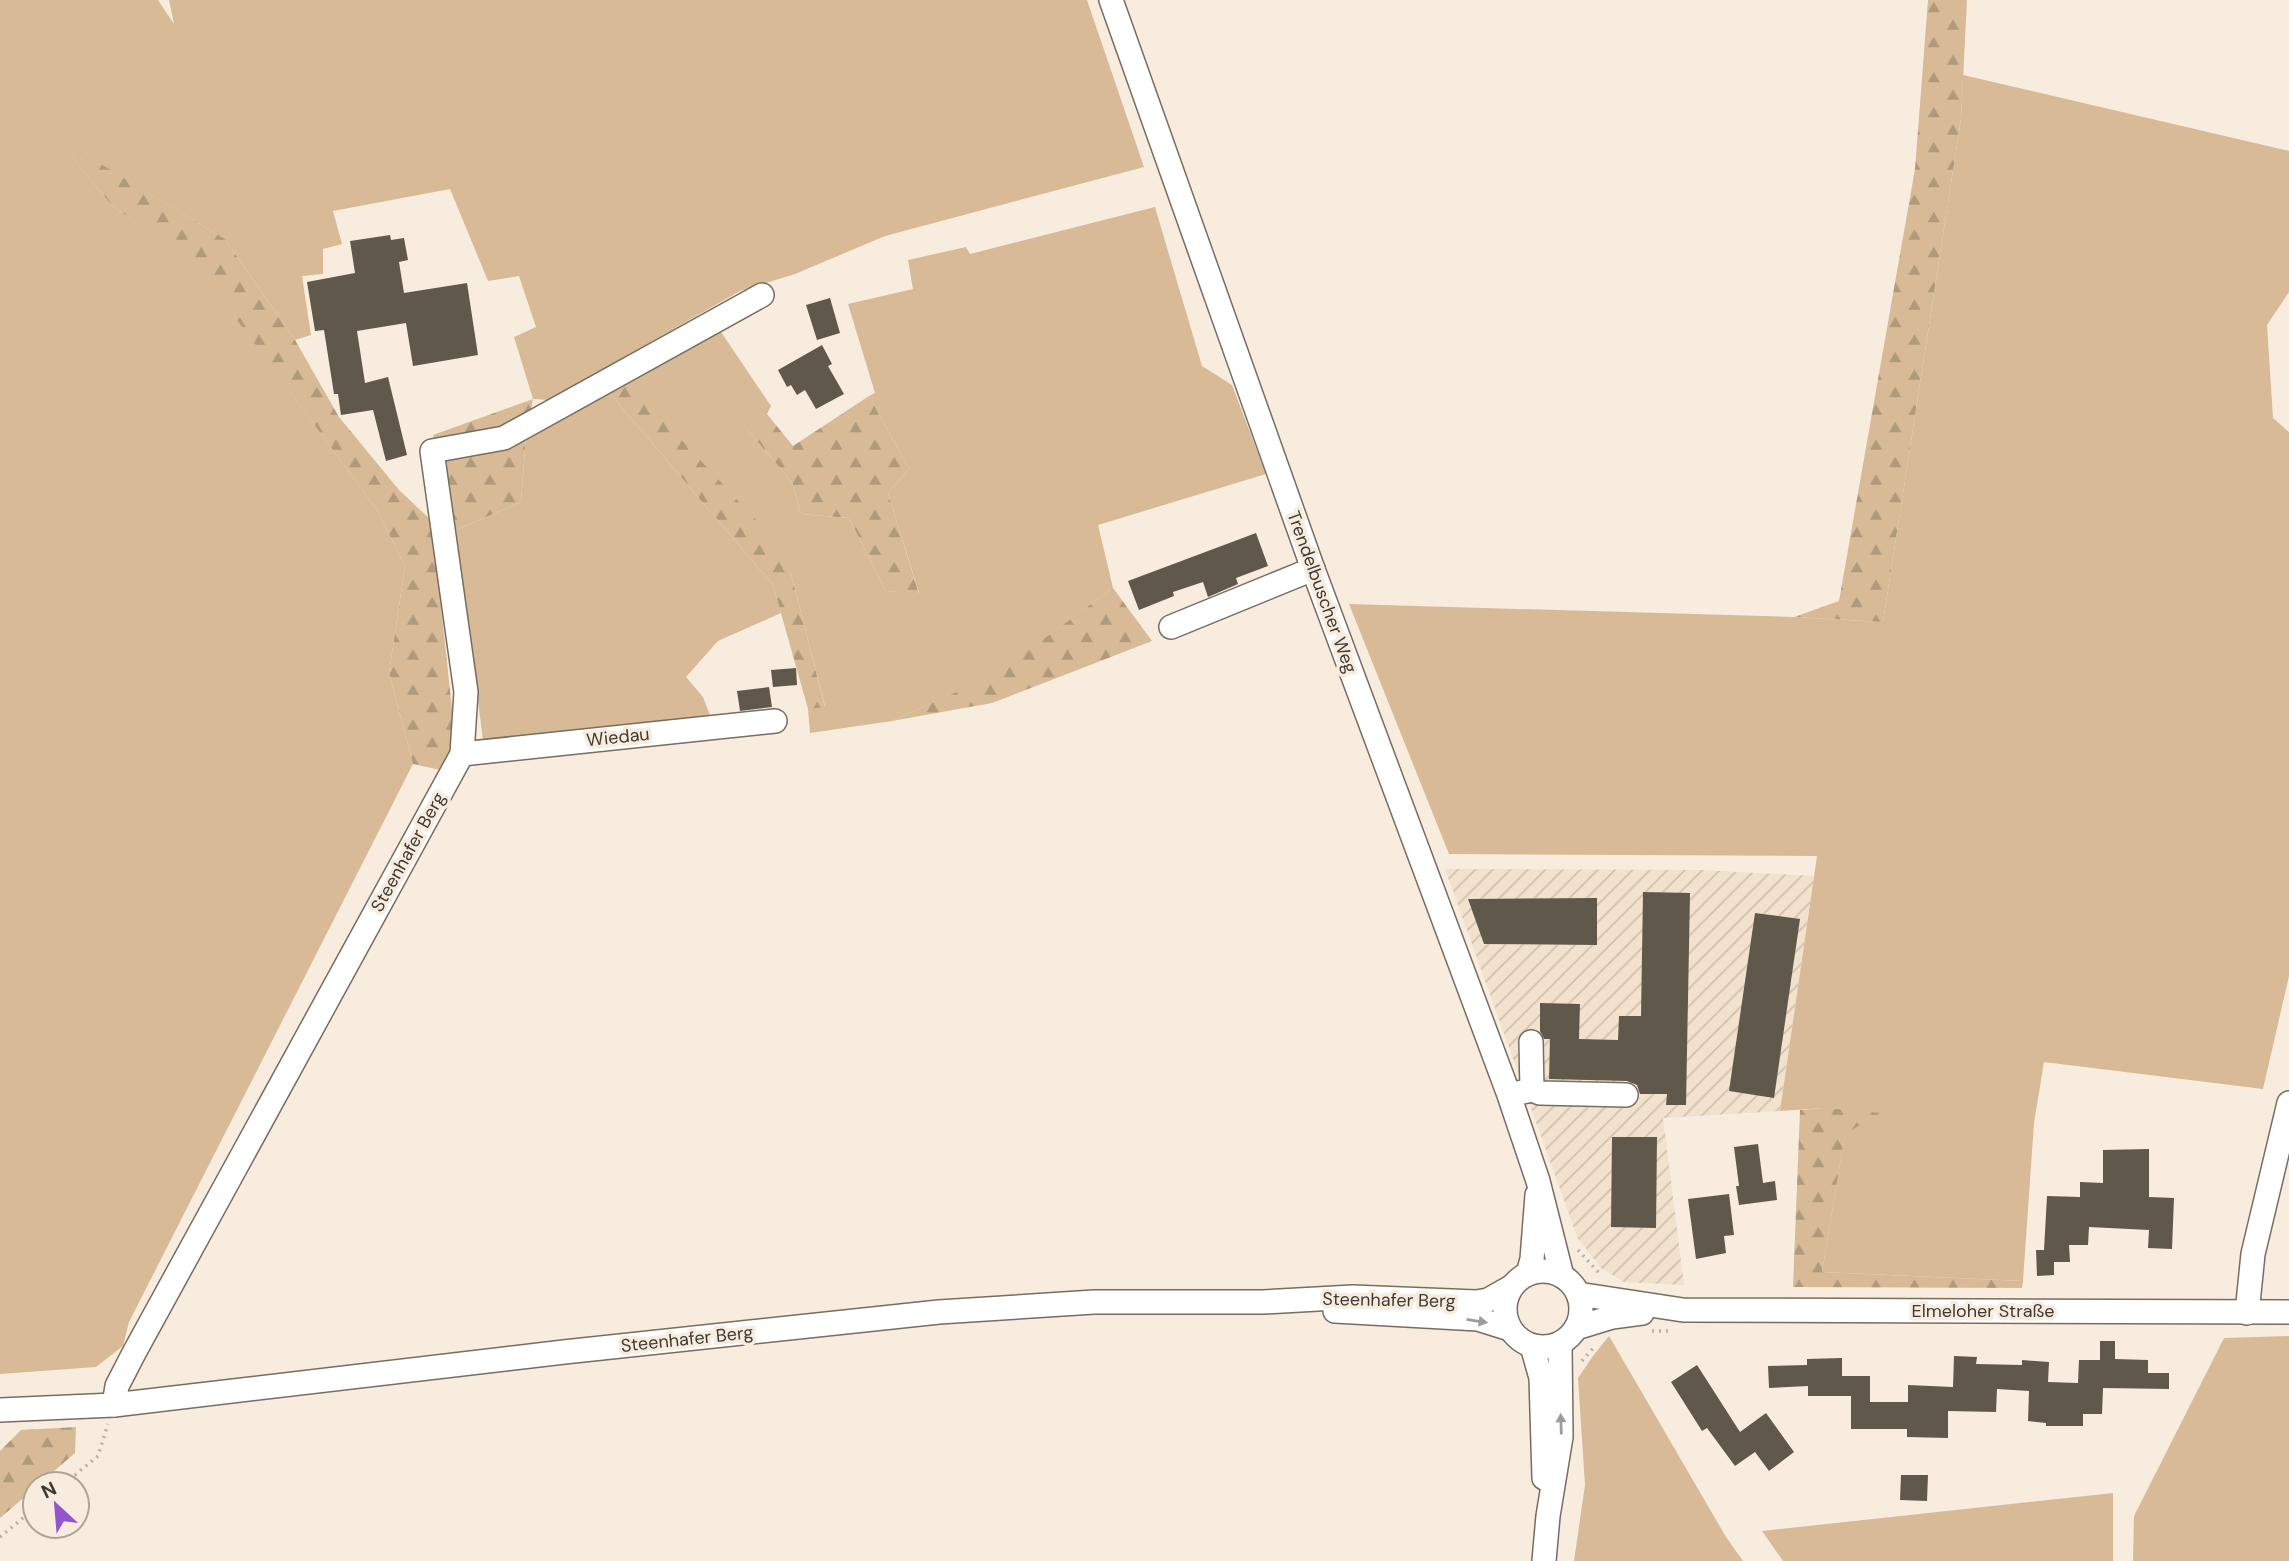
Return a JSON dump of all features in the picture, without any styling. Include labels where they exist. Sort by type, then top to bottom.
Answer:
[{"type":"street","name":"Trendelbuscher Weg","points":[[1111,0],[1313,569],[1509,1095],[1538,1181],[1562,1276]]},
{"type":"street","name":"Steenhafer Berg","points":[[114,1405],[117,1387],[134,1353],[462,754],[466,692],[432,451],[504,438],[762,295]]},
{"type":"street","points":[[1171,627],[1313,569]]},
{"type":"street","name":"Wiedau","points":[[462,754],[775,721]]},
{"type":"street","points":[[1531,1042],[1532,1090]]},
{"type":"street","points":[[1509,1095],[1532,1090],[1540,1093],[1626,1096]]},
{"type":"street","points":[[2247,1312],[2253,1254],[2289,1103]]},
{"type":"street","name":"Trendelbuscher Weg","points":[[1520,1280],[1532,1259],[1538,1181]]},
{"type":"street","points":[[1544,1561],[1548,1516],[1561,1437],[1568,1336],[1580,1316],[1578,1294],[1572,1282],[1562,1276],[1543,1271],[1520,1280],[1505,1301],[1505,1314],[1510,1329],[1520,1340],[1532,1346],[1547,1347],[1568,1336]]},
{"type":"street","name":"Steenhafer Berg","points":[[0,1410],[114,1405],[939,1311],[1094,1302],[1263,1302],[1353,1297],[1476,1302],[1488,1300],[1520,1280]]},
{"type":"street","name":"Elmeloher Straße","points":[[1578,1294],[1677,1310]]},
{"type":"street","name":"Steenhafer Berg","points":[[1263,1302],[1351,1313],[1478,1319],[1510,1329]]},
{"type":"street","name":"Elmeloher Straße","points":[[1568,1336],[1612,1317],[1677,1310],[2289,1312]]},
{"type":"street","points":[[1532,1346],[1541,1378],[1548,1516]]},
{"type":"path","points":[[80,1470],[97,1456],[114,1405]]},
{"type":"path","points":[[0,1537],[21,1520]]},
{"type":"shaded area","points":[[1445,869],[1700,870],[1814,876],[1780,1111],[1663,1118],[1684,1285],[1624,1282],[1602,1269],[1578,1239]]},
{"type":"green space","points":[[0,0],[158,0],[174,24],[169,0],[1087,0],[1144,167],[885,236],[795,274],[740,291],[549,400],[533,399],[514,337],[536,327],[519,276],[488,281],[450,189],[333,211],[342,244],[323,249],[323,274],[302,276],[311,335],[295,340],[225,239],[58,139],[112,206],[192,258],[377,510],[405,566],[389,673],[413,764],[129,1322],[123,1346],[96,1367],[0,1374]]},
{"type":"green space","points":[[1928,0],[1967,0],[1961,119],[1883,622],[1794,617],[1839,601],[1915,169]]},
{"type":"green space","points":[[1963,75],[2289,151],[2289,292],[2267,325],[2273,418],[2289,432],[2289,976],[2263,1089],[2044,1062],[2034,1123],[2023,1281],[1822,1272],[1845,1133],[1824,1108],[1780,1111],[1817,856],[1449,854],[1349,604],[1883,622],[1961,119]]},
{"type":"green space","points":[[56,137],[225,239],[295,340],[339,417],[399,490],[432,521],[454,728],[445,771],[413,764],[389,673],[405,566],[377,510],[192,259],[112,206]]},
{"type":"green space","points":[[1155,207],[1202,366],[1232,385],[1266,474],[1098,525],[1113,588],[1016,660],[982,681],[892,721],[810,733],[808,709],[825,706],[791,574],[624,378],[717,326],[771,406],[767,414],[745,427],[792,482],[801,514],[849,518],[886,591],[919,593],[888,493],[909,469],[869,396],[875,393],[848,304],[913,289],[908,260],[966,247],[970,254]]},
{"type":"green space","points":[[624,378],[756,520],[791,574],[825,707],[808,709],[773,585],[607,390]]},
{"type":"green space","points":[[607,390],[773,585],[781,613],[718,641],[686,677],[703,697],[712,720],[483,740],[456,530],[521,502],[526,436]]},
{"type":"green space","points":[[869,396],[909,469],[888,493],[919,594],[886,591],[849,518],[801,514],[792,482],[744,426],[767,414],[793,446]]},
{"type":"green space","points":[[533,399],[526,436],[521,502],[456,530],[433,435]]},
{"type":"green space","points":[[1113,588],[1152,641],[992,703],[892,721],[981,681],[1015,660]]},
{"type":"green space","points":[[1824,1108],[1880,1113],[1845,1134],[1822,1272],[2023,1281],[2022,1288],[1793,1287],[1800,1110]]},
{"type":"green space","points":[[1609,1336],[1726,1537],[1743,1561],[1574,1561],[1585,1485],[1578,1378]]},
{"type":"green space","points":[[2289,1336],[2289,1561],[2133,1561],[2134,1516],[2224,1338]]},
{"type":"green space","points":[[76,1427],[75,1453],[55,1470],[21,1470],[21,1500],[0,1518],[0,1451],[21,1430]]},
{"type":"green space","points":[[2113,1493],[2113,1561],[1783,1561],[1762,1531]]},
{"type":"building","points":[[390,235],[391,240],[404,238],[408,260],[399,262],[404,293],[467,283],[478,355],[413,366],[406,323],[357,331],[365,383],[388,377],[407,455],[386,461],[373,410],[341,415],[338,394],[334,394],[324,330],[315,331],[307,282],[355,273],[350,241]]},
{"type":"building","points":[[830,298],[840,333],[817,340],[806,305]]},
{"type":"building","points":[[822,345],[832,364],[828,366],[844,394],[816,409],[805,390],[797,395],[791,385],[787,387],[778,370]]},
{"type":"building","points":[[1256,533],[1268,566],[1236,578],[1238,584],[1208,597],[1203,582],[1173,592],[1174,596],[1139,610],[1128,581]]},
{"type":"building","points":[[796,668],[797,685],[773,687],[771,670]]},
{"type":"building","points":[[769,687],[772,707],[740,711],[737,691]]},
{"type":"building","points":[[1643,892],[1690,893],[1686,1105],[1666,1105],[1667,1094],[1640,1094],[1637,1085],[1627,1081],[1549,1079],[1550,1039],[1544,1039],[1540,1031],[1540,1003],[1580,1004],[1579,1039],[1618,1040],[1619,1016],[1641,1016]]},
{"type":"building","points":[[1597,898],[1597,945],[1484,944],[1468,899]]},
{"type":"building","points":[[1755,913],[1800,919],[1774,1098],[1729,1091]]},
{"type":"building","points":[[1612,1137],[1657,1137],[1656,1228],[1611,1227]]},
{"type":"building","points":[[1758,1144],[1763,1183],[1775,1181],[1777,1200],[1739,1205],[1734,1147]]},
{"type":"building","points":[[2149,1149],[2149,1197],[2174,1198],[2172,1249],[2148,1248],[2149,1230],[2089,1227],[2088,1245],[2069,1245],[2070,1262],[2054,1262],[2054,1275],[2037,1276],[2036,1250],[2044,1250],[2047,1196],[2080,1197],[2080,1182],[2103,1183],[2103,1150]]},
{"type":"building","points":[[1729,1194],[1734,1235],[1724,1236],[1726,1253],[1696,1259],[1688,1199]]},
{"type":"building","points":[[2100,1341],[2115,1341],[2115,1359],[2148,1360],[2148,1373],[2169,1373],[2169,1389],[2103,1388],[2102,1414],[2083,1414],[2083,1426],[2046,1426],[2046,1423],[2028,1421],[2029,1391],[1997,1389],[1996,1412],[1948,1411],[1948,1438],[1907,1437],[1907,1429],[1851,1429],[1851,1396],[1808,1396],[1808,1386],[1769,1388],[1768,1366],[1807,1365],[1807,1359],[1842,1358],[1842,1376],[1870,1376],[1870,1402],[1908,1402],[1908,1385],[1953,1387],[1954,1356],[1977,1357],[1976,1364],[2022,1365],[2022,1360],[2049,1362],[2048,1382],[2078,1383],[2079,1360],[2100,1360]]},
{"type":"building","points":[[1697,1365],[1740,1432],[1766,1413],[1794,1452],[1769,1471],[1755,1452],[1735,1466],[1707,1428],[1702,1431],[1671,1382]]},
{"type":"building","points":[[1901,1475],[1928,1475],[1927,1501],[1900,1500]]}]
